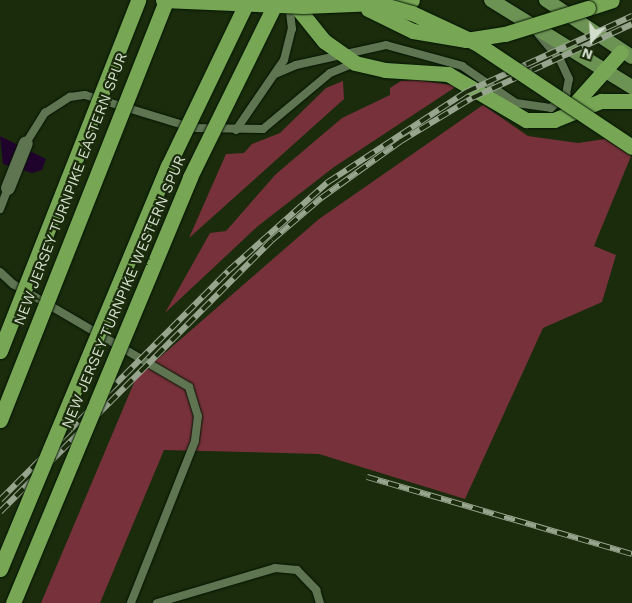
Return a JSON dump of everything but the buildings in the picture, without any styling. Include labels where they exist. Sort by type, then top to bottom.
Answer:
[{"type":"highway","name":"NEW JERSEY TURNPIKE EASTERN SPUR","points":[[0,351],[138,0]]},
{"type":"highway","name":"NEW JERSEY TURNPIKE EASTERN SPUR","points":[[0,420],[164,0]]},
{"type":"highway","points":[[164,0],[303,6],[368,4],[412,0]]},
{"type":"highway","name":"NEW JERSEY TURNPIKE WESTERN SPUR","points":[[0,569],[168,166],[248,0]]},
{"type":"highway","name":"NEW JERSEY TURNPIKE WESTERN SPUR","points":[[13,603],[190,177],[277,0]]},
{"type":"highway","points":[[289,0],[340,53],[356,63],[385,70],[436,70],[461,79],[519,118],[539,122],[559,118],[601,100],[632,101]]},
{"type":"highway","points":[[354,0],[430,19],[461,34],[632,147]]},
{"type":"highway","points":[[368,4],[413,31],[466,40],[505,34],[612,0]]},
{"type":"highway","points":[[559,118],[627,54]]},
{"type":"main road","points":[[491,0],[534,29],[632,87]]},
{"type":"main road","points":[[546,0],[627,54]]},
{"type":"street","points":[[8,188],[26,143]]},
{"type":"lane","points":[[236,130],[276,74],[291,37],[289,0]]},
{"type":"lane","points":[[276,74],[340,53],[380,45],[440,58],[469,70],[516,103],[551,108],[566,94],[568,73],[534,29]]},
{"type":"lane","points":[[26,143],[44,113],[70,97],[85,96],[193,128],[236,130],[268,126],[330,73],[356,63]]},
{"type":"lane","points":[[0,209],[8,188]]},
{"type":"lane","points":[[0,272],[13,284],[190,387],[198,416],[195,441],[131,603]]},
{"type":"lane","points":[[160,602],[275,568],[296,570],[316,590],[320,603]]},
{"type":"shaded area","points":[[417,80],[457,86],[334,167],[258,226],[165,313],[210,233],[226,231],[276,174],[342,118],[390,95],[390,88],[401,81]]},
{"type":"shaded area","points":[[343,81],[344,99],[189,238],[226,154],[244,153],[252,144],[280,133],[326,88]]},
{"type":"shaded area","points":[[483,105],[528,136],[578,143],[605,139],[631,156],[594,246],[616,255],[602,302],[543,328],[465,499],[319,454],[164,450],[100,603],[41,603],[136,378],[319,219]]},
{"type":"shaded area","points":[[0,136],[46,159],[42,170],[32,173],[3,164]]},
{"type":"railway","points":[[0,500],[228,271],[328,182],[466,92],[632,16]]},
{"type":"railway","points":[[0,512],[272,240],[321,198],[401,141],[472,98],[632,24]]},
{"type":"railway","points":[[367,477],[632,554]]}]
